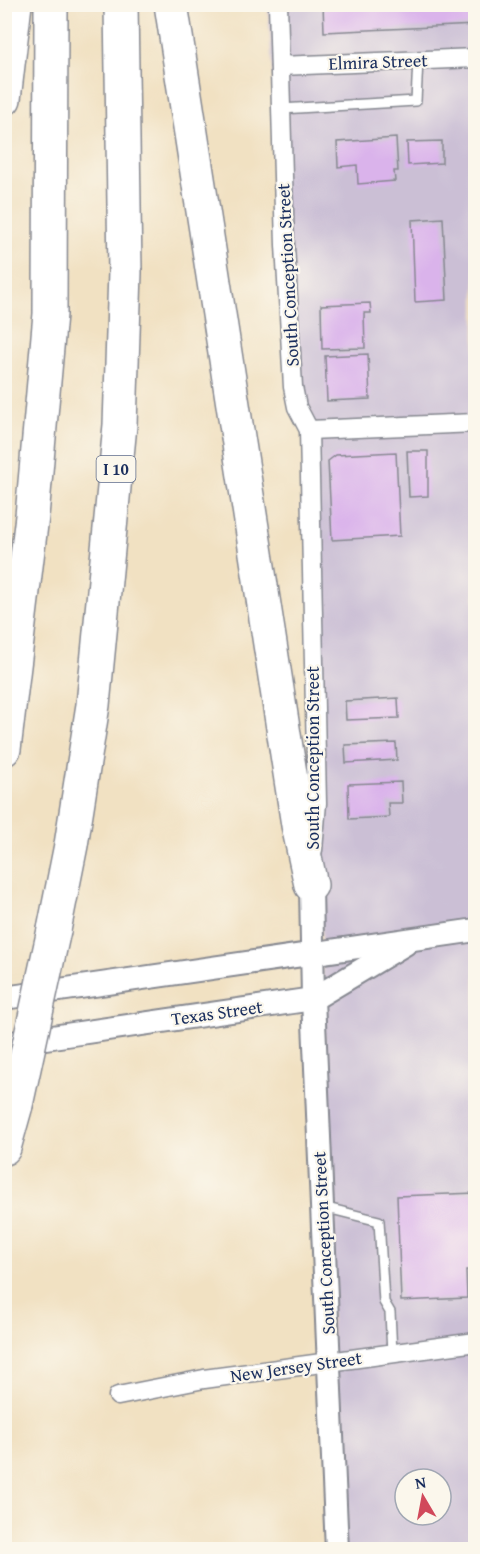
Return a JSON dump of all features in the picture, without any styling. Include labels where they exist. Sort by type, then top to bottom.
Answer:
[{"type":"highway","points":[[4,99],[15,4]]},
{"type":"highway","points":[[4,749],[31,527],[50,314],[51,4]]},
{"type":"highway","name":"I 10","points":[[4,1148],[16,1105],[54,930],[71,845],[93,705],[120,425],[125,272],[121,4]]},
{"type":"highway","points":[[171,4],[297,825],[311,885]]},
{"type":"street","name":"South Conception Street","points":[[278,4],[285,245],[293,387],[297,406],[309,430],[316,803],[311,885],[313,999],[337,1550]]},
{"type":"street","name":"Elmira Street","points":[[280,66],[476,58]]},
{"type":"street","points":[[309,430],[476,423]]},
{"type":"street","name":"Texas Street","points":[[4,998],[476,930]]},
{"type":"street","name":"Texas Street","points":[[4,1044],[313,999],[414,939]]},
{"type":"street","name":"New Jersey Street","points":[[118,1396],[204,1379],[330,1364],[476,1342]]},
{"type":"lane","points":[[281,109],[416,101],[418,60]]},
{"type":"lane","points":[[322,1206],[379,1221],[384,1302],[390,1312],[392,1354]]},
{"type":"shaded area","points":[[268,5],[475,5],[475,1549],[337,1549],[309,430],[293,387]]},
{"type":"building","points":[[323,4],[476,4],[476,25],[324,32]]},
{"type":"building","points":[[396,138],[398,171],[394,171],[395,181],[358,184],[357,165],[338,167],[337,142]]},
{"type":"building","points":[[442,141],[442,163],[408,165],[407,142]]},
{"type":"building","points":[[443,218],[447,300],[415,302],[412,220]]},
{"type":"building","points":[[370,303],[371,313],[364,313],[365,348],[322,349],[321,305]]},
{"type":"building","points":[[368,354],[370,399],[327,401],[325,356]]},
{"type":"building","points":[[407,451],[428,451],[428,496],[409,497]]},
{"type":"building","points":[[396,452],[400,536],[332,540],[328,461],[336,455]]},
{"type":"building","points":[[398,698],[399,718],[346,720],[345,701]]},
{"type":"building","points":[[396,743],[397,760],[346,763],[345,745]]},
{"type":"building","points":[[401,782],[402,803],[388,803],[389,817],[349,819],[348,784]]},
{"type":"building","points":[[476,1193],[476,1270],[466,1270],[467,1298],[401,1301],[397,1196]]}]
